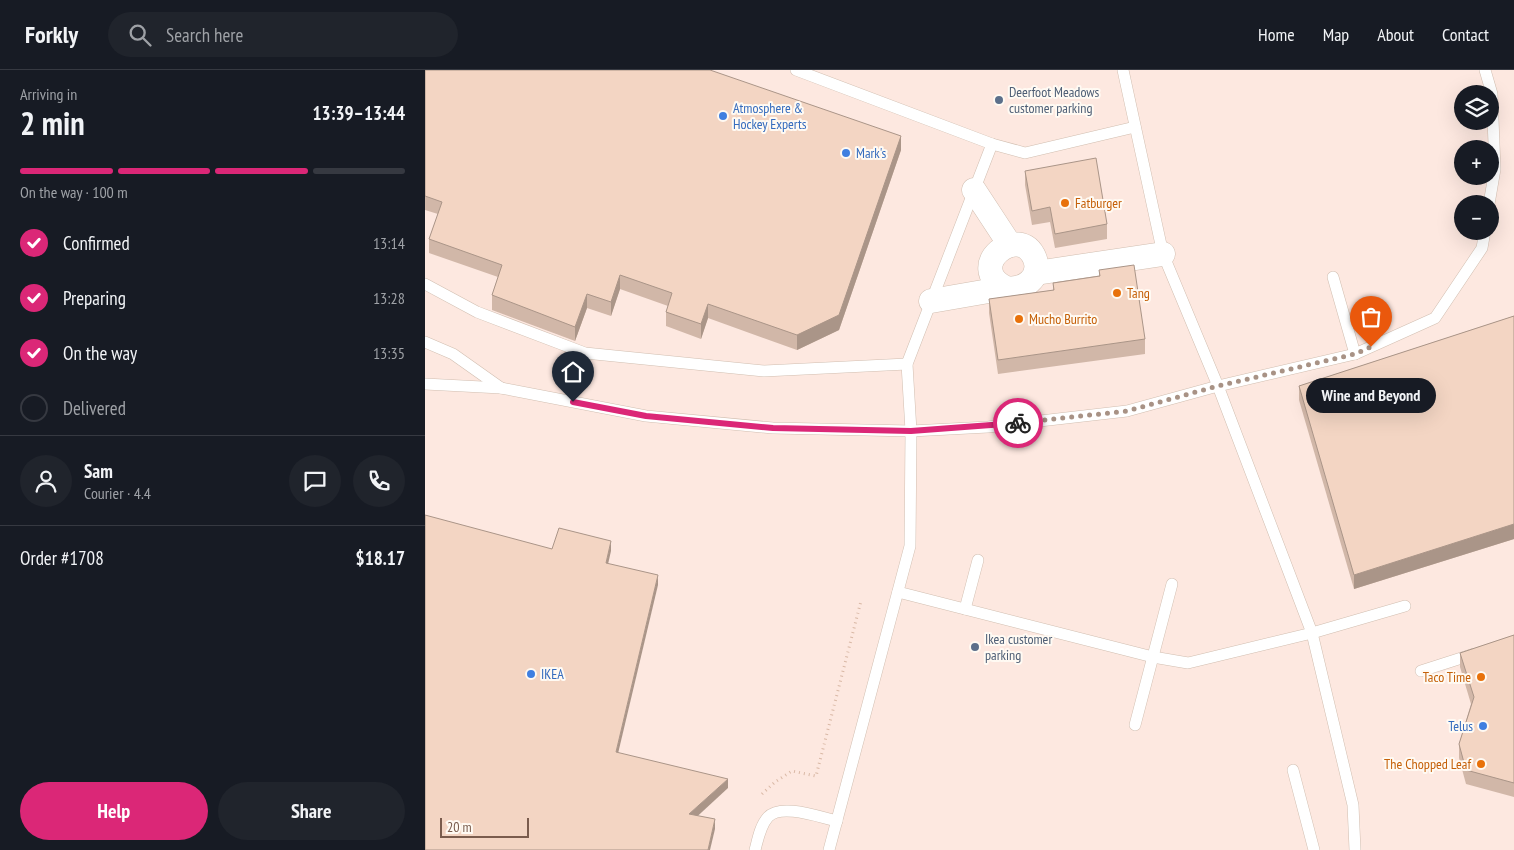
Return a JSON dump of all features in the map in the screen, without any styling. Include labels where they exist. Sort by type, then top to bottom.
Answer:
[{"type":"street","points":[[974,190],[1010,245]]},
{"type":"street","points":[[1010,245],[1025,247],[1030,252],[1036,265],[1036,273],[1028,284],[1013,290],[999,285],[991,272],[991,264],[997,252],[1003,247],[1010,245]]},
{"type":"street","points":[[1036,273],[1163,254]]},
{"type":"street","points":[[931,302],[1006,288]]},
{"type":"lane","points":[[796,70],[992,144],[1025,153],[1135,128]]},
{"type":"lane","points":[[1123,70],[1163,254],[1218,386],[1312,633],[1353,805],[1355,850]]},
{"type":"lane","points":[[1485,70],[1492,94],[1495,169],[1491,195]]},
{"type":"lane","points":[[829,850],[911,546],[911,431],[907,364],[992,144]]},
{"type":"lane","points":[[425,384],[501,388],[646,416],[773,428],[911,431],[988,427],[1127,411],[1218,386],[1355,354],[1435,318],[1482,248],[1483,240]]},
{"type":"lane","points":[[1333,276],[1355,354]]},
{"type":"lane","points":[[425,284],[477,312],[585,353],[764,371],[907,364]]},
{"type":"lane","points":[[425,342],[453,354],[501,388]]},
{"type":"lane","points":[[965,609],[978,560]]},
{"type":"lane","points":[[1135,725],[1172,584]]},
{"type":"lane","points":[[898,592],[1153,657],[1188,663],[1312,633],[1405,606]]},
{"type":"lane","points":[[1421,671],[1486,650]]},
{"type":"lane","points":[[1293,770],[1314,850]]},
{"type":"lane","points":[[755,850],[760,830],[769,816],[784,810],[837,821]]},
{"type":"path","points":[[756,800],[775,782],[792,771],[816,776],[861,600]]},
{"type":"shaded area","points":[[425,70],[1514,70],[1514,850],[425,850]]},
{"type":"building","points":[[425,70],[710,70],[901,136],[839,315],[797,335],[708,304],[701,324],[666,312],[672,293],[620,275],[611,302],[587,294],[575,327],[492,295],[502,265],[429,239],[442,202],[425,196]]},
{"type":"building","name":"Fatburger","points":[[1096,158],[1107,224],[1055,234],[1050,207],[1032,211],[1025,171]]},
{"type":"building","points":[[1134,265],[1145,339],[998,360],[989,299],[1054,290],[1053,283],[1100,276],[1099,270]]},
{"type":"building","points":[[1514,316],[1514,524],[1354,575],[1299,386]]},
{"type":"building","name":"IKEA","points":[[425,515],[552,549],[559,528],[611,541],[606,563],[658,575],[616,752],[728,779],[689,814],[715,819],[708,850],[425,850]]},
{"type":"building","points":[[1514,635],[1514,783],[1466,770],[1459,744],[1474,697],[1460,653]]},
{"type":"way so far","points":[[1018,423],[1127,411],[1218,386],[1355,354],[1371,347]]},
{"type":"place","name":"Deerfoot Meadows customer parking","points":[[999,100]]},
{"type":"place","name":"Atmosphere & Hockey Experts","points":[[723,116]]},
{"type":"place","name":"Mark's","points":[[846,153]]},
{"type":"place","name":"Fatburger","points":[[1065,203]]},
{"type":"place","name":"Tang","points":[[1117,293]]},
{"type":"place","name":"Mucho Burrito","points":[[1019,319]]},
{"type":"place","name":"Wine and Beyond","points":[[1371,347]]},
{"type":"place","name":"Ikea customer parking","points":[[975,647]]},
{"type":"place","name":"IKEA","points":[[531,674]]},
{"type":"place","name":"Taco Time","points":[[1481,677]]},
{"type":"place","name":"Telus","points":[[1483,726]]},
{"type":"place","name":"The Chopped Leaf","points":[[1481,764]]},
{"type":"route","points":[[573,402],[646,416],[773,428],[911,431],[988,427],[1018,423]]}]
